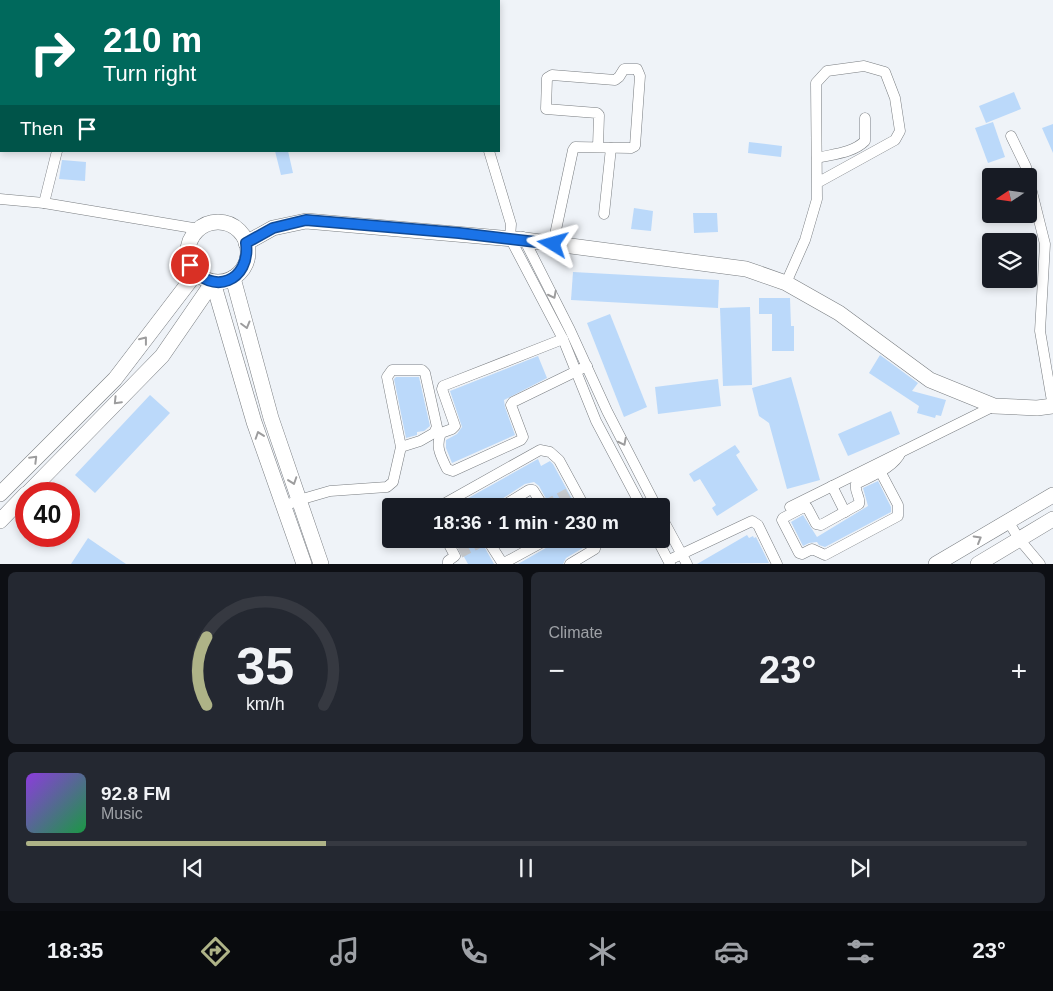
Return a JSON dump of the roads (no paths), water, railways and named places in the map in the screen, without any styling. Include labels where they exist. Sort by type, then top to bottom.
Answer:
[{"type":"street","points":[[786,283],[805,240],[817,199],[816,83],[827,71],[864,66],[885,72],[895,98],[900,131],[895,140],[817,183]]},
{"type":"street","points":[[553,244],[573,150],[578,146],[611,148],[631,148],[634,146],[639,71],[624,69],[620,77],[615,80],[552,75],[546,81],[546,109],[598,114],[600,116],[598,147]]},
{"type":"street","points":[[817,158],[852,150],[861,145],[865,140],[865,118]]},
{"type":"street","points":[[1011,136],[1026,168]]},
{"type":"street","points":[[604,214],[611,148]]},
{"type":"street","points":[[44,203],[57,152]]},
{"type":"street","points":[[489,152],[515,234],[563,339],[596,420],[637,498]]},
{"type":"street","points":[[0,199],[44,203],[199,229]]},
{"type":"street","points":[[246,243],[273,228],[306,220],[515,234],[553,244],[746,269],[786,283],[839,313],[930,380],[994,406],[1037,408],[1053,406],[1040,331],[1045,244],[1038,217]]},
{"type":"street","points":[[226,223],[242,235],[248,253],[246,263],[233,278],[223,282],[213,282],[204,279],[190,265],[188,245],[192,236],[199,229],[207,224],[226,223]]},
{"type":"street","points":[[515,234],[587,366],[607,411],[652,498]]},
{"type":"street","points":[[0,494],[114,379],[196,273]]},
{"type":"street","points":[[233,278],[271,418],[321,564]]},
{"type":"street","points":[[38,482],[162,356],[213,282]]},
{"type":"street","points":[[213,282],[254,422],[304,564]]},
{"type":"street","points":[[563,339],[443,386],[442,389],[455,426],[441,434],[437,441],[437,447],[447,470],[453,471],[521,440],[523,437],[511,405],[513,402],[587,366]]},
{"type":"street","points":[[284,506],[330,491],[387,487],[393,482],[401,447],[387,377],[392,370],[422,370],[425,373],[437,427],[434,433],[420,441],[401,447]]},
{"type":"street","points":[[790,507],[994,406]]},
{"type":"street","points":[[454,498],[540,450],[550,452],[559,460],[572,490],[578,498]]},
{"type":"street","points":[[880,471],[898,505],[898,516],[825,555],[812,549],[802,554],[799,553],[782,520],[783,518],[807,508],[816,524],[821,525],[845,512],[859,504],[860,500],[855,488],[856,484],[897,460],[901,452]]},
{"type":"street","points":[[832,486],[845,512]]},
{"type":"street","points":[[516,498],[529,490],[533,490],[538,498]]},
{"type":"street","points":[[936,564],[1053,495]]},
{"type":"street","points":[[0,521],[15,505]]},
{"type":"street","points":[[978,564],[1053,519]]},
{"type":"street","points":[[662,548],[669,562],[681,554],[755,521],[777,564]]},
{"type":"street","points":[[1008,521],[1019,539],[1040,564]]},
{"type":"street","points":[[670,533],[687,564]]},
{"type":"street","points":[[492,548],[501,561],[506,562],[532,548]]},
{"type":"street","points":[[570,564],[595,548]]},
{"type":"tunnel","points":[[559,498],[570,492]]},
{"type":"tunnel","points":[[460,553],[470,548]]}]
